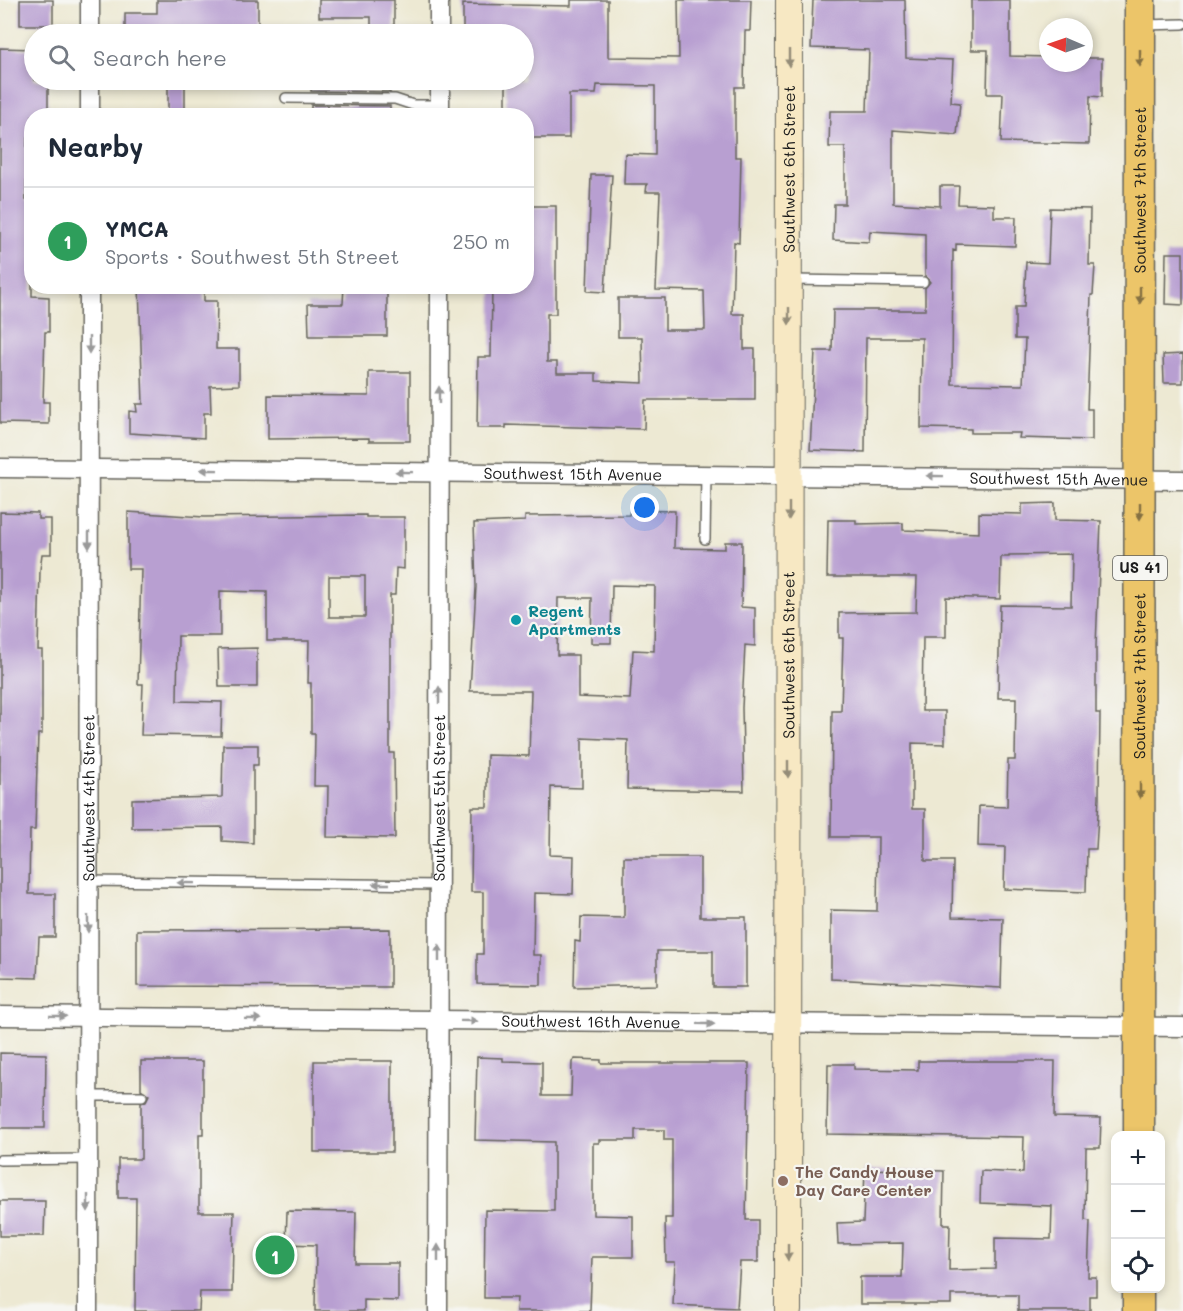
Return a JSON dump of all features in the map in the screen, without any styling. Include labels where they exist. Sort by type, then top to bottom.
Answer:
[{"type":"main road","name":"Southwest 7th Street","points":[[1139,1131],[1140,13]]},
{"type":"main road","points":[[1138,1293],[1138,1311]]},
{"type":"street","points":[[90,0],[90,24]]},
{"type":"street","points":[[439,0],[440,24]]},
{"type":"street","name":"Southwest 6th Street","points":[[788,1311],[789,0]]},
{"type":"street","points":[[90,90],[90,108]]},
{"type":"street","points":[[440,90],[440,108]]},
{"type":"street","name":"Southwest 4th Street","points":[[88,1311],[89,294]]},
{"type":"street","name":"Southwest 5th Street","points":[[438,1311],[440,294]]},
{"type":"street","name":"Southwest 15th Avenue","points":[[0,468],[439,473],[706,473],[1183,480]]},
{"type":"street","name":"Southwest 16th Avenue","points":[[0,1016],[1183,1027]]},
{"type":"lane","points":[[1140,13],[1183,24]]},
{"type":"lane","points":[[286,98],[395,99],[429,108]]},
{"type":"lane","points":[[789,280],[923,282]]},
{"type":"lane","points":[[705,539],[706,473]]},
{"type":"lane","points":[[88,881],[439,885]]},
{"type":"lane","points":[[88,1096],[142,1096]]},
{"type":"lane","points":[[0,1160],[88,1159]]},
{"type":"building","points":[[20,0],[53,0],[53,24],[20,25]]},
{"type":"building","points":[[157,0],[258,0],[258,24],[125,24],[125,13],[157,13]]},
{"type":"building","points":[[319,0],[394,0],[394,24],[371,24],[371,17],[319,17]]},
{"type":"building","points":[[571,0],[608,0],[608,57],[679,58],[678,0],[751,0],[750,31],[745,31],[744,87],[735,87],[735,157],[741,157],[739,243],[734,242],[732,314],[744,314],[744,349],[755,349],[755,400],[645,400],[644,429],[506,425],[506,428],[477,428],[478,357],[491,357],[492,294],[534,294],[534,206],[556,206],[556,314],[547,314],[547,362],[557,362],[557,373],[596,373],[596,381],[643,383],[642,337],[618,337],[618,298],[665,298],[665,330],[705,330],[704,291],[656,290],[660,192],[646,192],[647,184],[624,184],[625,154],[655,155],[655,86],[597,85],[596,94],[569,94],[569,138],[534,138],[534,108],[506,108],[506,90],[534,90],[534,24],[463,24],[463,4],[571,6]]},
{"type":"building","points":[[813,0],[905,0],[906,58],[953,60],[951,102],[960,103],[957,135],[893,130],[893,203],[940,206],[940,186],[959,186],[958,204],[994,205],[994,217],[1016,217],[1015,246],[956,244],[956,251],[953,250],[952,384],[1023,385],[1025,339],[1015,339],[1015,307],[1024,307],[1026,262],[1048,263],[1050,208],[1090,209],[1089,265],[1095,265],[1093,295],[1091,295],[1087,409],[1092,409],[1092,440],[1019,438],[1020,433],[971,433],[971,429],[921,428],[922,338],[866,338],[865,452],[810,450],[815,351],[832,351],[833,310],[925,310],[925,288],[930,282],[925,276],[925,234],[870,231],[869,242],[833,240],[834,204],[845,204],[845,147],[829,147],[830,111],[867,111],[869,50],[811,48]]},
{"type":"building","points":[[971,0],[1010,0],[1010,56],[1039,57],[1039,72],[1093,72],[1093,58],[1102,58],[1102,97],[1090,96],[1089,144],[1001,142],[1003,94],[987,94],[988,50],[971,50]]},
{"type":"building","points":[[0,48],[24,49],[24,90],[48,90],[48,108],[24,108],[24,294],[49,297],[49,332],[45,332],[43,402],[49,402],[49,424],[0,423]]},
{"type":"building","points":[[168,90],[185,90],[185,108],[168,108]]},
{"type":"building","points":[[390,90],[390,92],[311,91]]},
{"type":"building","points":[[311,105],[390,106],[390,108],[311,108]]},
{"type":"building","points":[[591,175],[612,175],[605,292],[587,291]]},
{"type":"building","points":[[1166,253],[1183,253],[1183,305],[1165,304]]},
{"type":"building","points":[[139,294],[204,294],[204,301],[217,301],[216,349],[239,349],[239,385],[210,386],[211,413],[204,413],[204,438],[129,433],[129,411],[137,412],[136,404],[143,404]]},
{"type":"building","points":[[344,294],[387,294],[387,336],[309,336],[308,304],[343,304]]},
{"type":"building","points":[[1183,354],[1183,383],[1164,383],[1163,355]]},
{"type":"building","points":[[369,372],[410,372],[410,441],[369,441],[369,438],[268,439],[268,395],[369,396]]},
{"type":"building","points":[[1055,503],[1055,520],[1101,521],[1096,646],[1096,713],[1100,713],[1099,797],[1096,849],[1087,849],[1086,892],[1004,889],[1005,847],[978,846],[979,806],[1007,807],[1008,760],[1015,760],[1016,698],[998,698],[1000,605],[1071,606],[1072,554],[1009,555],[1009,557],[1001,557],[1000,599],[946,597],[946,637],[923,637],[922,711],[945,711],[945,744],[912,743],[912,809],[925,809],[925,861],[953,861],[952,917],[1003,918],[1001,988],[831,979],[831,910],[877,911],[878,837],[831,837],[832,711],[841,711],[843,638],[839,638],[839,613],[916,612],[917,577],[827,577],[828,520],[856,520],[856,524],[903,523],[903,530],[979,533],[979,513],[1022,514],[1022,504]]},
{"type":"building","points":[[630,510],[675,511],[674,548],[725,549],[725,542],[742,542],[741,607],[755,608],[755,646],[745,645],[742,708],[744,791],[627,789],[628,740],[582,738],[582,788],[551,787],[550,855],[574,856],[573,894],[534,893],[533,955],[541,955],[541,985],[477,984],[477,954],[483,954],[483,892],[471,892],[472,807],[487,807],[487,755],[529,756],[531,691],[470,691],[476,587],[474,523],[525,521],[525,516],[629,515]],"holes":[[[612,585],[655,586],[654,651],[633,650],[630,699],[578,697],[578,655],[557,655],[558,598],[592,598],[591,643],[611,643]]]},
{"type":"building","points":[[0,512],[38,513],[38,519],[51,519],[51,554],[42,554],[40,570],[38,650],[42,650],[42,734],[38,734],[35,830],[30,830],[29,894],[55,894],[55,937],[39,937],[37,978],[0,977]]},
{"type":"building","points":[[128,512],[204,517],[366,515],[366,517],[404,517],[404,569],[396,568],[395,595],[390,595],[390,753],[394,753],[395,838],[327,837],[328,786],[314,786],[315,734],[311,734],[311,683],[308,683],[309,641],[267,641],[267,592],[220,591],[220,636],[178,636],[177,701],[222,702],[221,736],[141,735],[143,684],[138,684],[141,569],[128,569]],"holes":[[[329,576],[365,576],[365,617],[329,617]]]},
{"type":"building","points":[[257,648],[257,687],[219,687],[218,649]]},
{"type":"building","points":[[223,745],[258,745],[258,765],[253,765],[253,843],[222,841],[222,827],[132,828],[132,799],[222,797]]},
{"type":"building","points":[[624,857],[700,857],[700,917],[746,917],[746,987],[713,987],[713,951],[657,951],[657,985],[574,987],[575,941],[580,942],[581,917],[624,918]]},
{"type":"building","points":[[390,929],[390,987],[137,986],[137,930]]},
{"type":"building","points":[[0,1053],[46,1054],[45,1128],[0,1128]]},
{"type":"building","points":[[477,1057],[503,1058],[503,1061],[542,1062],[542,1096],[571,1096],[572,1062],[575,1059],[601,1060],[601,1063],[749,1063],[746,1220],[758,1220],[758,1262],[740,1262],[737,1308],[673,1305],[675,1262],[666,1262],[665,1218],[672,1218],[672,1140],[664,1140],[664,1130],[635,1130],[635,1140],[599,1140],[599,1143],[593,1143],[593,1215],[633,1216],[633,1257],[592,1257],[590,1311],[516,1311],[517,1298],[484,1298],[485,1210],[554,1211],[554,1142],[475,1140]]},
{"type":"building","points":[[141,1061],[203,1061],[203,1134],[199,1134],[199,1212],[234,1212],[232,1292],[200,1292],[199,1311],[135,1311],[136,1198],[118,1198],[118,1159],[141,1159],[141,1103],[146,1101],[149,1095],[141,1089]]},
{"type":"building","points":[[314,1061],[392,1061],[392,1152],[314,1152]]},
{"type":"building","points":[[918,1061],[1055,1061],[1054,1117],[1101,1118],[1100,1148],[1086,1148],[1085,1220],[1090,1221],[1088,1277],[1096,1277],[1096,1296],[1090,1296],[1090,1311],[1018,1311],[1018,1295],[951,1295],[951,1304],[860,1304],[860,1277],[902,1277],[903,1243],[838,1244],[837,1223],[863,1222],[865,1169],[944,1171],[943,1224],[950,1224],[949,1270],[995,1269],[995,1238],[1051,1239],[1052,1206],[980,1203],[981,1171],[1023,1173],[1024,1137],[827,1134],[828,1064],[854,1064],[854,1069],[918,1070]]},
{"type":"building","points":[[0,1201],[45,1201],[44,1236],[0,1236]]},
{"type":"building","points":[[287,1211],[356,1212],[355,1263],[398,1263],[398,1301],[364,1300],[364,1311],[315,1311],[316,1245],[286,1244]]},
{"type":"place","name":"Regent Apartments","points":[[516,620]]},
{"type":"place","name":"The Candy House Day Care Center","points":[[783,1181]]},
{"type":"place","name":"YMCA","points":[[275,1255]]}]
